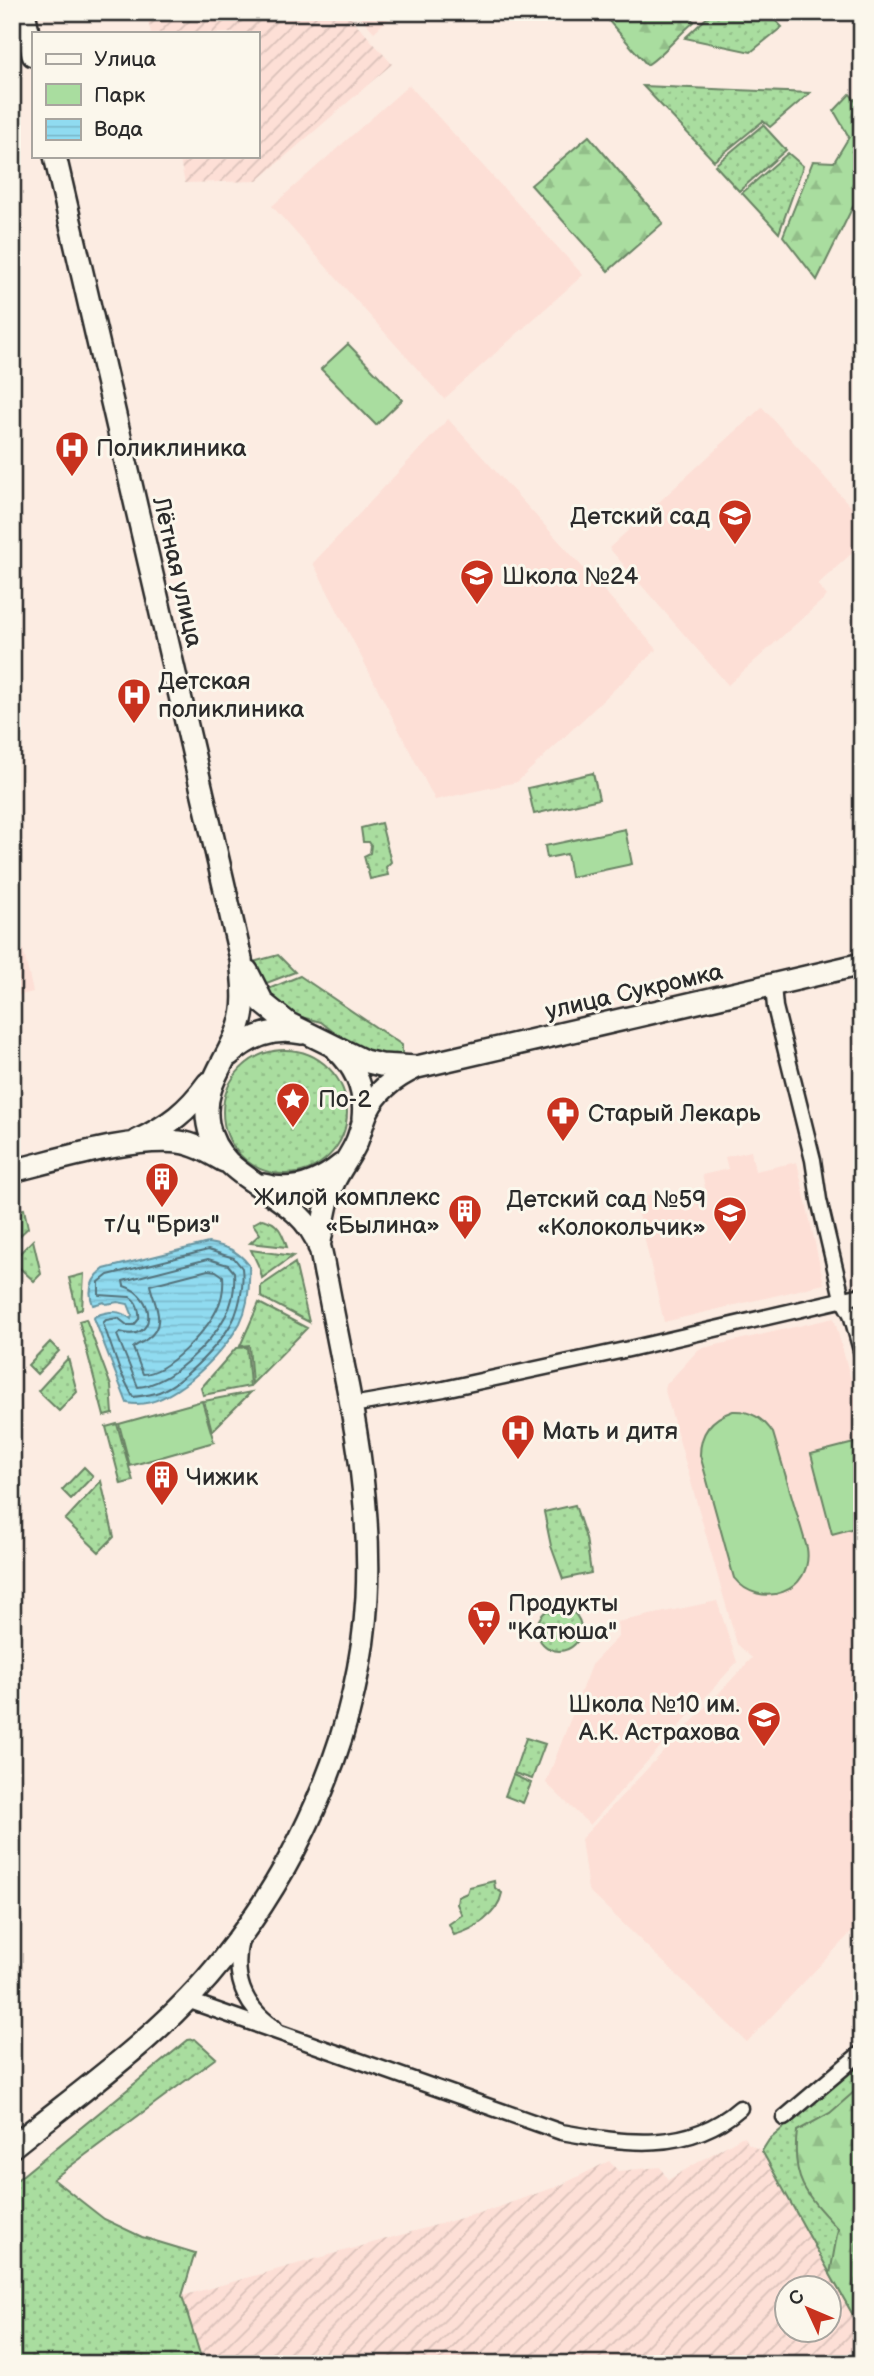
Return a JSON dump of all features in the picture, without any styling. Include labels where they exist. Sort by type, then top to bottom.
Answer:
[{"type":"street","points":[[24,12],[32,50]]},
{"type":"street","name":"Лётная улица","points":[[55,158],[241,959]]},
{"type":"street","points":[[241,959],[263,1003],[289,1024],[364,1061],[417,1067]]},
{"type":"street","points":[[226,1162],[214,1143],[208,1125],[207,1100],[239,1028],[244,1009],[241,959]]},
{"type":"street","name":"улица Сукромка","points":[[417,1067],[862,964]]},
{"type":"street","points":[[773,986],[775,1007],[813,1160],[819,1200],[842,1298],[850,1314],[862,1354]]},
{"type":"street","points":[[132,1143],[174,1121],[189,1109],[219,1068],[242,1043],[259,1035],[278,1031],[317,1038],[340,1052],[356,1075],[362,1091],[362,1128]]},
{"type":"street","points":[[12,2147],[172,2017],[242,1933],[289,1859],[315,1806],[336,1751],[351,1701],[367,1598],[365,1520],[352,1405],[320,1247],[327,1203],[343,1163],[356,1144],[367,1111],[391,1083],[417,1067]]},
{"type":"street","points":[[12,1171],[132,1143],[180,1142],[200,1148],[226,1162],[239,1174],[292,1207],[320,1247]]},
{"type":"street","points":[[258,1184],[283,1188],[309,1185],[327,1177],[343,1163]]},
{"type":"street","points":[[352,1405],[444,1389],[629,1349],[862,1294]]},
{"type":"street","points":[[242,1933],[238,1951],[240,1987],[246,2001],[257,2014],[287,2035]]},
{"type":"street","points":[[187,2000],[561,2132],[595,2138],[650,2142],[689,2137],[724,2122],[740,2108]]},
{"type":"street","points":[[784,2118],[862,2052]]},
{"type":"shaded area","points":[[160,12],[346,12],[392,64],[257,181],[185,183],[179,158],[259,158],[259,32],[151,32],[148,20]]},
{"type":"shaded area","points":[[356,12],[396,12],[374,32]]},
{"type":"shaded area","points":[[409,85],[583,275],[444,399],[272,206]]},
{"type":"shaded area","name":"Детский сад","points":[[762,407],[862,519],[862,544],[818,584],[827,596],[728,685],[609,548]]},
{"type":"shaded area","name":"Школа №24","points":[[448,419],[657,649],[517,782],[435,800],[313,563]]},
{"type":"shaded area","points":[[12,902],[33,992],[12,997]]},
{"type":"shaded area","name":"Детский сад №59 «Колокольчик»","points":[[751,1151],[755,1171],[797,1162],[824,1284],[664,1322],[635,1198],[666,1191],[670,1202],[707,1195],[702,1175],[728,1169],[725,1157]]},
{"type":"shaded area","name":"Школа №10 им. А.К. Астрахова","points":[[834,1318],[862,1420],[862,1921],[747,2042],[588,1890],[581,1839],[752,1658],[737,1644],[664,1387],[699,1349]]},
{"type":"shaded area","points":[[717,1601],[737,1662],[590,1825],[546,1783],[591,1665],[619,1636],[617,1622]]},
{"type":"shaded area","points":[[743,2136],[749,2144],[762,2151],[830,2274],[772,2274],[772,2344],[842,2344],[842,2295],[862,2331],[862,2344],[830,2364],[203,2364],[182,2296],[490,2210],[561,2185],[609,2161],[618,2171],[660,2167],[668,2180]]},
{"type":"green space","points":[[601,12],[685,12],[694,22],[647,65]]},
{"type":"green space","points":[[713,12],[767,12],[782,27],[751,52],[685,38]]},
{"type":"green space","points":[[643,86],[810,93],[770,127],[763,121],[714,161]]},
{"type":"green space","points":[[850,94],[862,109],[862,188],[817,280],[783,236],[813,161],[834,162],[849,137],[834,111]]},
{"type":"green space","points":[[763,125],[786,150],[739,191],[715,165]]},
{"type":"green space","points":[[589,136],[663,223],[608,271],[531,185]]},
{"type":"green space","points":[[788,153],[803,166],[779,233],[742,193]]},
{"type":"green space","points":[[348,344],[402,400],[376,425],[321,369]]},
{"type":"green space","points":[[593,773],[599,799],[534,814],[528,788]]},
{"type":"green space","points":[[381,823],[391,862],[386,867],[388,875],[370,879],[364,856],[370,853],[371,845],[369,842],[363,842],[361,828]]},
{"type":"green space","points":[[625,829],[632,864],[571,877],[567,854],[547,858],[545,846]]},
{"type":"green space","points":[[278,955],[295,972],[259,986],[253,962]]},
{"type":"green space","points":[[300,976],[402,1045],[402,1057],[376,1055],[346,1042],[321,1022],[293,1015],[261,992]]},
{"type":"green space","points":[[285,1050],[309,1055],[329,1068],[342,1088],[347,1112],[342,1136],[329,1156],[309,1169],[285,1174],[261,1169],[241,1156],[228,1136],[223,1112],[228,1088],[241,1068],[261,1055]]},
{"type":"green space","points":[[24,1209],[28,1228],[12,1243],[12,1212]]},
{"type":"green space","points":[[262,1219],[279,1228],[287,1247],[250,1243],[260,1234],[253,1224]]},
{"type":"green space","points":[[33,1240],[41,1274],[34,1281],[12,1261]]},
{"type":"green space","points":[[251,1250],[293,1256],[262,1278]]},
{"type":"green space","points":[[295,1263],[309,1322],[261,1297],[261,1286]]},
{"type":"green space","points":[[84,1274],[82,1309],[77,1311],[69,1278]]},
{"type":"green space","points":[[259,1303],[307,1328],[252,1384],[249,1345],[240,1346]]},
{"type":"green space","points":[[86,1319],[111,1386],[113,1414],[104,1416],[79,1321]]},
{"type":"green space","points":[[50,1342],[59,1351],[37,1374],[28,1365]]},
{"type":"green space","points":[[247,1347],[250,1386],[203,1395],[201,1388],[236,1348]]},
{"type":"green space","points":[[68,1358],[77,1392],[59,1411],[38,1391]]},
{"type":"green space","points":[[251,1392],[212,1431],[204,1401]]},
{"type":"green space","points":[[202,1401],[214,1442],[130,1466],[119,1424]]},
{"type":"green space","points":[[733,1411],[756,1416],[773,1433],[807,1548],[807,1563],[802,1576],[794,1586],[783,1592],[770,1595],[757,1593],[745,1588],[734,1578],[700,1455],[702,1439],[709,1427]]},
{"type":"green space","points":[[117,1424],[133,1481],[121,1484],[106,1427]]},
{"type":"green space","points":[[854,1443],[862,1471],[862,1526],[832,1534],[811,1454]]},
{"type":"green space","points":[[84,1467],[93,1476],[71,1499],[62,1490]]},
{"type":"green space","points":[[101,1481],[114,1537],[99,1552],[65,1520]]},
{"type":"green space","points":[[575,1505],[586,1538],[591,1573],[563,1579],[551,1546],[544,1512]]},
{"type":"green space","points":[[559,1607],[574,1614],[581,1629],[574,1644],[559,1651],[544,1644],[537,1629],[544,1614]]},
{"type":"green space","points":[[526,1738],[545,1744],[532,1779],[514,1773]]},
{"type":"green space","points":[[513,1775],[531,1783],[523,1803],[505,1796]]},
{"type":"green space","points":[[494,1881],[495,1888],[502,1893],[496,1908],[477,1925],[454,1935],[449,1924],[462,1915],[457,1904],[458,1897],[467,1893],[469,1887]]},
{"type":"green space","points":[[195,2039],[216,2058],[53,2179],[104,2219],[142,2237],[195,2253],[182,2296],[203,2364],[151,2364],[142,2361],[130,2364],[12,2364],[12,2184],[188,2040]]},
{"type":"green space","points":[[862,2060],[862,2331],[842,2295],[842,2274],[830,2274],[762,2151],[769,2140]]},
{"type":"green space","points":[[862,2085],[862,2331],[842,2295],[842,2274],[830,2274],[838,2229],[809,2196],[796,2162],[797,2131],[830,2113]]},
{"type":"water","points":[[208,1243],[231,1250],[249,1265],[248,1295],[240,1323],[220,1351],[192,1379],[159,1399],[143,1404],[127,1403],[94,1318],[100,1314],[114,1312],[131,1319],[132,1314],[128,1304],[104,1302],[93,1305],[90,1294],[96,1276],[104,1269]]},
{"type":"place","name":"Поликлиника","points":[[72,478]]},
{"type":"place","name":"Детский сад","points":[[735,546]]},
{"type":"place","name":"Школа №24","points":[[477,606]]},
{"type":"place","name":"Детская поликлиника","points":[[134,725]]},
{"type":"place","name":"По-2","points":[[293,1129]]},
{"type":"place","name":"Старый Лекарь","points":[[563,1143]]},
{"type":"place","name":"т/ц \"Бриз\"","points":[[162,1209]]},
{"type":"place","name":"Жилой комплекс «Былина»","points":[[465,1241]]},
{"type":"place","name":"Детский сад №59 «Колокольчик»","points":[[730,1243]]},
{"type":"place","name":"Мать и дитя","points":[[518,1461]]},
{"type":"place","name":"Чижик","points":[[162,1507]]},
{"type":"place","name":"Продукты \"Катюша\"","points":[[484,1647]]},
{"type":"place","name":"Школа №10 им. А.К. Астрахова","points":[[764,1748]]}]
